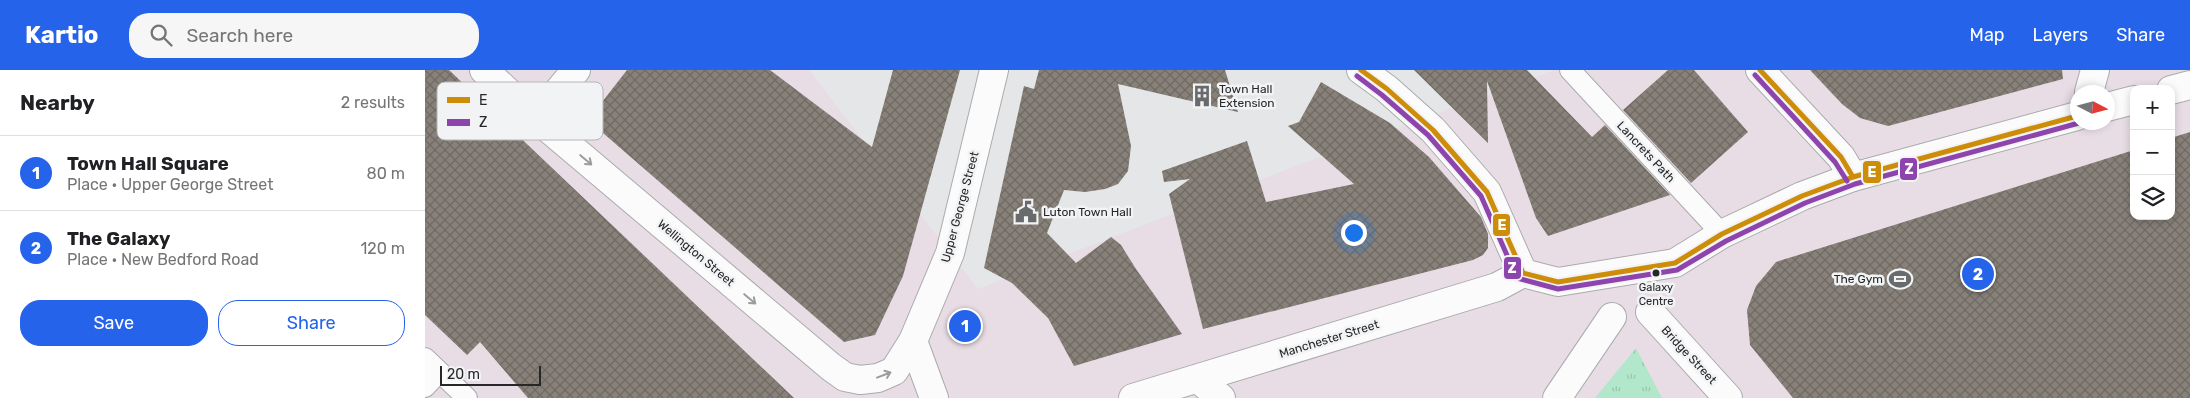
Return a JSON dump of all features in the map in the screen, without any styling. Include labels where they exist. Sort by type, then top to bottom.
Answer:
[{"type":"street","name":"Wellington Street","points":[[484,70],[497,82]]},
{"type":"street","points":[[566,82],[576,70]]},
{"type":"street","name":"Upper George Street","points":[[913,341],[950,252],[995,70]]},
{"type":"street","points":[[1361,70],[1387,89],[1433,130],[1487,192],[1523,273],[1558,282],[1675,263],[1722,234],[1802,196],[1853,177],[2070,118]]},
{"type":"street","points":[[1760,70],[1841,156],[1853,177]]},
{"type":"street","points":[[2091,85],[2095,70]]},
{"type":"street","points":[[2175,89],[2190,85]]},
{"type":"street","points":[[2115,105],[2130,101]]},
{"type":"street","name":"Wellington Street","points":[[562,140],[823,361],[845,377],[860,380],[878,378],[894,371],[913,341]]},
{"type":"street","name":"Manchester Street","points":[[1133,398],[1497,287],[1523,273]]},
{"type":"street","name":"Bridge Street","points":[[1650,312],[1728,398]]},
{"type":"street","points":[[1557,398],[1612,317]]},
{"type":"street","points":[[913,341],[933,398]]},
{"type":"street","points":[[1198,379],[1221,398]]},
{"type":"lane","name":"Lancrets Path","points":[[1570,70],[1722,234]]},
{"type":"lane","points":[[425,387],[432,365],[467,398]]},
{"type":"shaded area","points":[[425,70],[809,70],[978,289],[1293,167],[1554,70],[2190,70],[2190,398],[425,398]]},
{"type":"green space","points":[[1636,348],[1662,398],[1595,398]]},
{"type":"building","points":[[425,70],[449,70],[462,82],[437,82],[437,140],[523,140],[794,398],[528,398],[480,342],[467,355],[425,315]]},
{"type":"building","points":[[627,70],[770,70],[872,147],[893,70],[960,70],[903,276],[875,335],[844,342],[603,133],[603,101]]},
{"type":"building","points":[[1039,70],[1225,70],[1238,112],[1118,84],[1131,146],[1128,171],[1118,184],[1105,189],[1085,192],[1064,190],[1047,233],[1076,263],[1111,237],[1121,245],[1182,334],[1074,366],[1048,318],[1012,283],[984,268],[1024,86],[1034,89]]},
{"type":"building","points":[[1414,70],[1527,70],[1592,137],[1605,125],[1670,195],[1548,236],[1536,218],[1487,81],[1488,143]]},
{"type":"building","points":[[1668,70],[1694,70],[1748,132],[1691,183],[1623,110]]},
{"type":"building","points":[[1810,70],[2062,70],[2063,79],[1888,126],[1860,118],[1842,104]]},
{"type":"building","points":[[1321,82],[1390,123],[1429,157],[1481,217],[1488,234],[1488,248],[1483,255],[1473,260],[1203,329],[1169,194],[1190,179],[1164,182],[1162,171],[1247,141],[1266,202],[1354,184],[1288,126],[1299,122]]},
{"type":"building","points":[[2190,132],[2190,398],[1793,398],[1750,345],[1747,310],[1756,286],[1776,262],[2130,151],[2130,220],[2175,220],[2175,137]]},
{"type":"transit line","name":"E","points":[[1361,70],[1387,89],[1433,130],[1487,192],[1523,273],[1558,282],[1675,263],[1722,234],[1802,196],[1853,177],[2070,118]]},
{"type":"transit line","name":"E","points":[[1760,70],[1841,157],[1853,177]]},
{"type":"transit line","name":"Z","points":[[1755,75],[1835,162],[1847,181]]},
{"type":"transit line","name":"Z","points":[[1357,76],[1428,135],[1481,196],[1517,278],[1558,289],[1677,270],[1726,241],[1805,203],[1855,184],[2070,125]]},
{"type":"place","name":"Town Hall Extension","points":[[1202,96]]},
{"type":"place","name":"Luton Town Hall","points":[[1026,212]]},
{"type":"place","name":"Galaxy Centre","points":[[1656,273]]},
{"type":"place","name":"The Galaxy","points":[[1978,274]]},
{"type":"place","name":"The Gym","points":[[1900,279]]},
{"type":"place","name":"Town Hall Square","points":[[965,326]]}]
